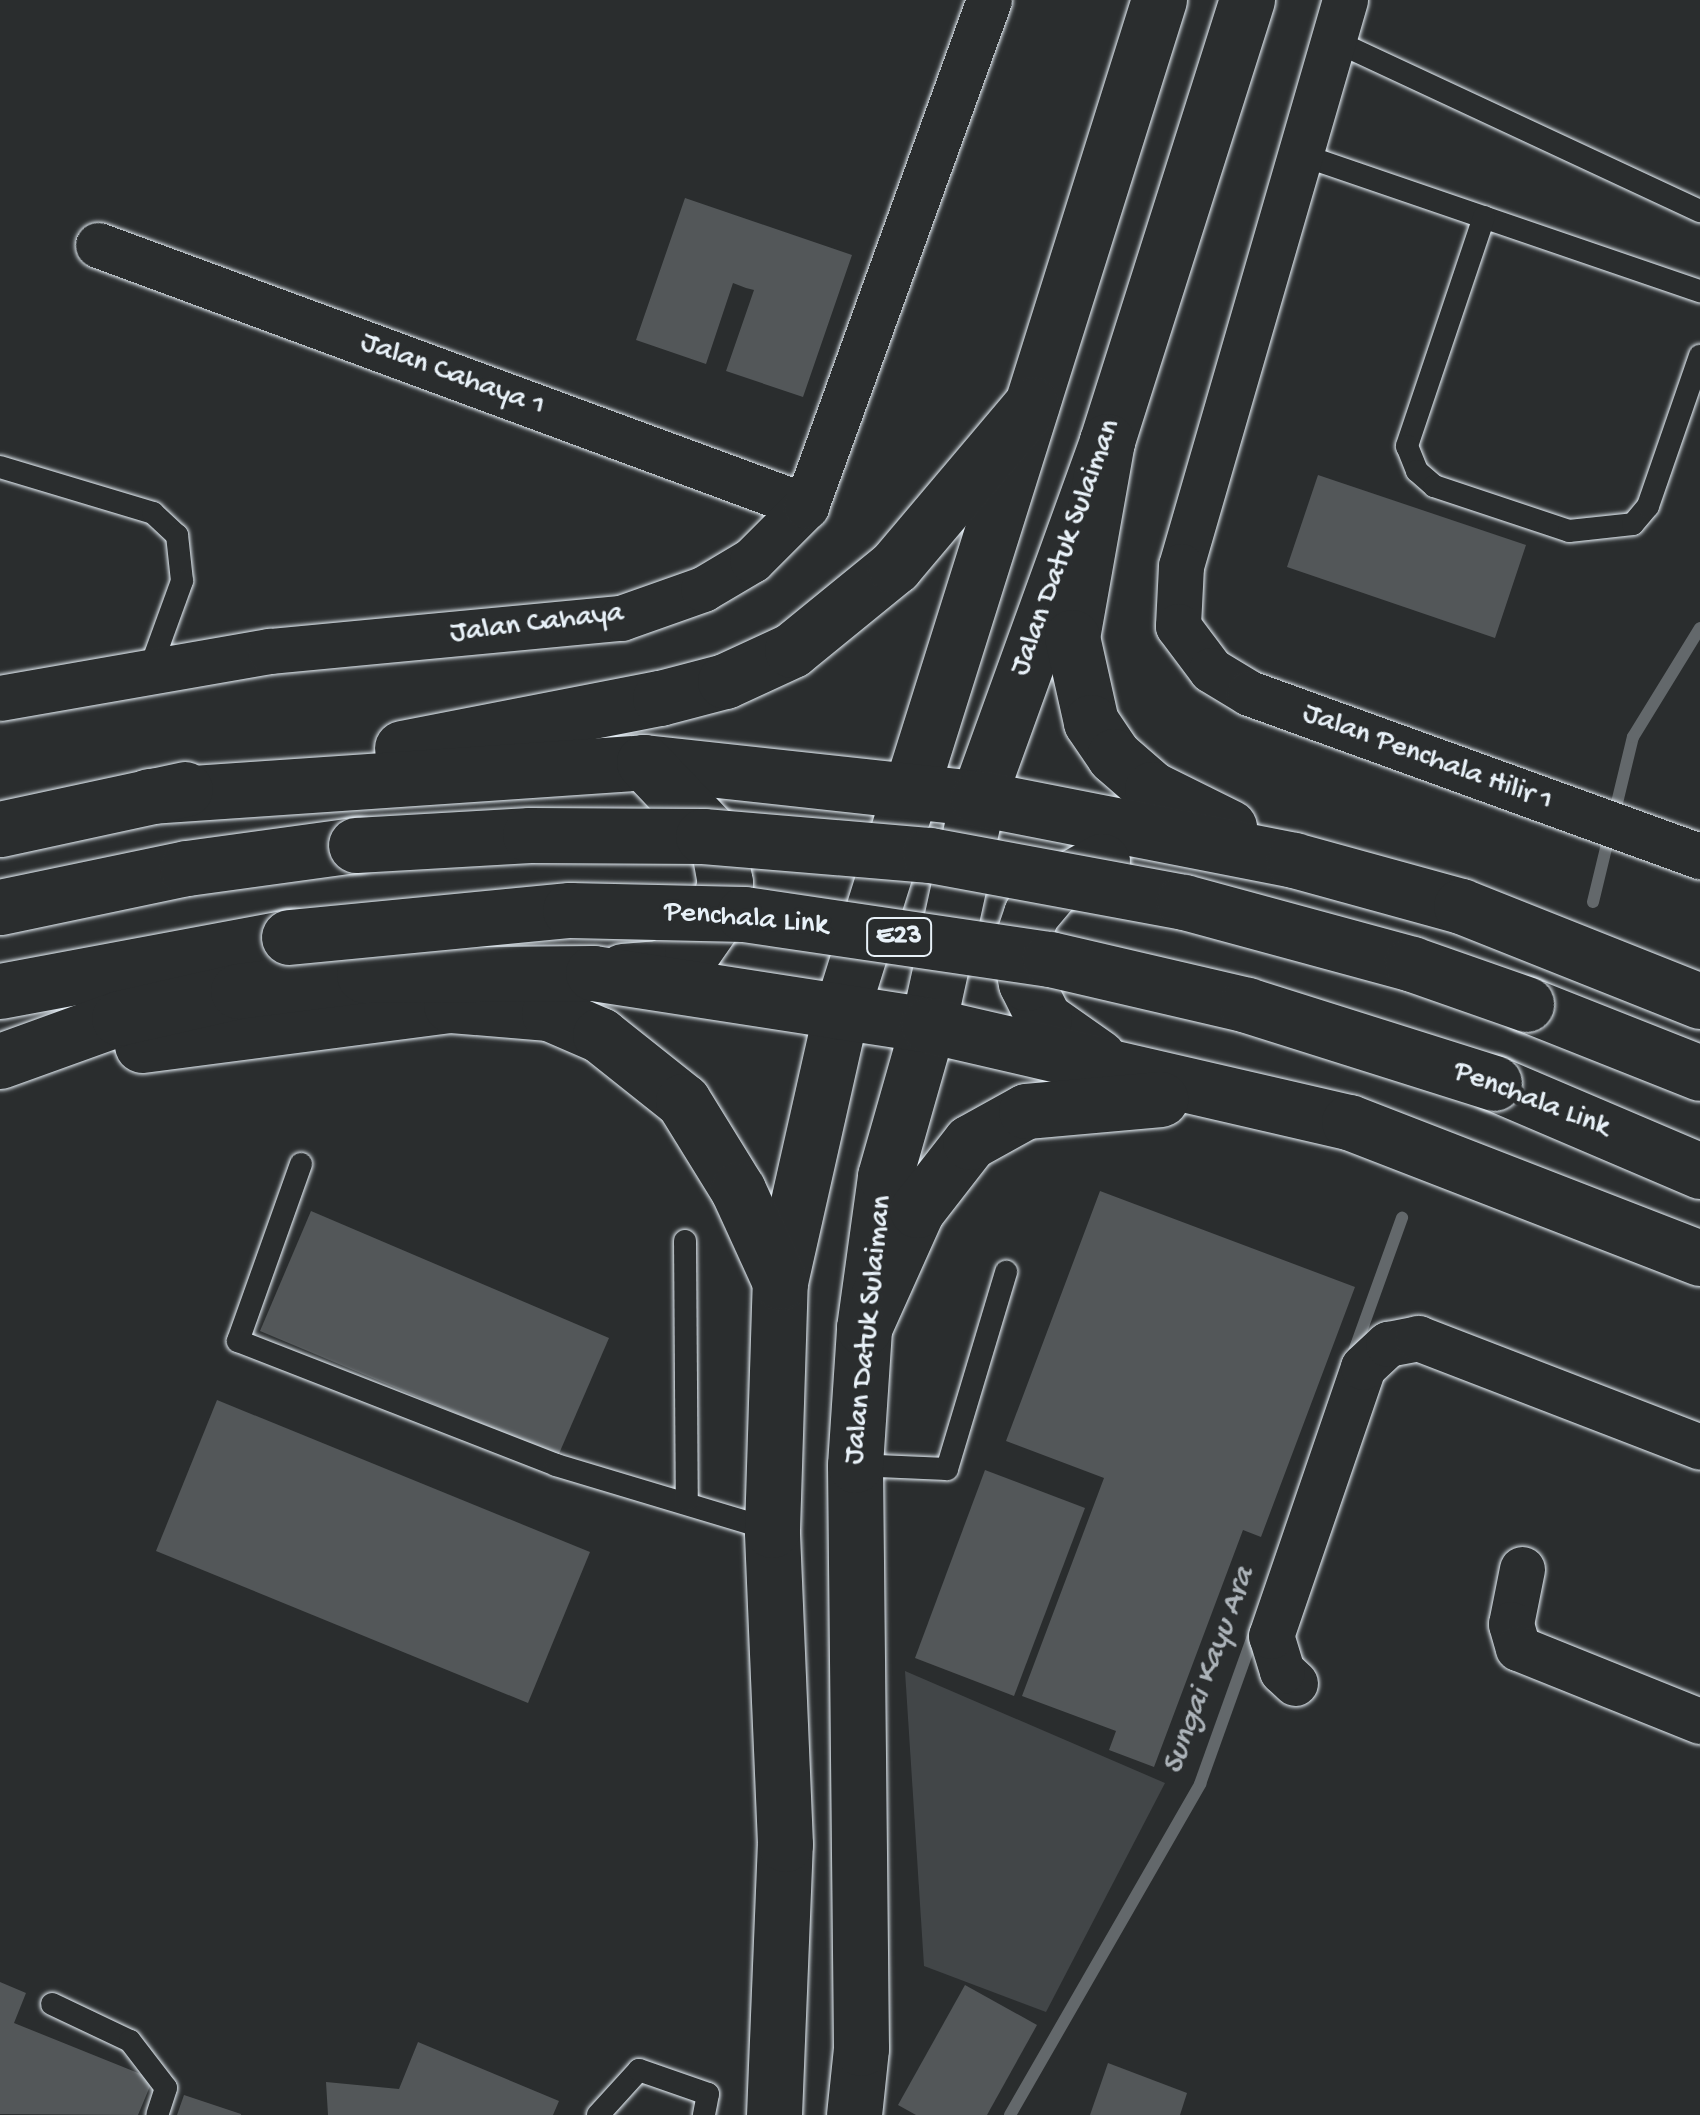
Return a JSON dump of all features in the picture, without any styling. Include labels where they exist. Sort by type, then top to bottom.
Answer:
[{"type":"main road","points":[[774,2115],[785,1844],[772,1530],[780,1282],[841,1012],[1159,0]]},
{"type":"main road","name":"Jalan Datuk Sulaiman","points":[[854,2115],[861,2048],[855,1465],[864,1328],[884,1176],[928,1025],[978,798],[1107,441],[1247,0]]},
{"type":"main road","points":[[0,829],[726,681],[792,650],[853,606],[1031,406]]},
{"type":"main road","points":[[1107,441],[1072,637],[1091,722],[1114,756],[1152,789],[1294,860]]},
{"type":"main road","points":[[149,796],[644,762],[978,798],[1294,860],[1460,906],[1700,1001]]},
{"type":"main road","points":[[0,1062],[119,1018],[238,991],[441,972],[593,973],[660,968],[692,953],[714,921],[725,883],[717,839],[644,762]]},
{"type":"main road","points":[[0,908],[187,868],[356,845],[472,838],[703,836],[930,855],[1184,902],[1412,964],[1700,1072]]},
{"type":"main road","points":[[1117,1070],[1044,1019],[1026,983],[1019,949],[1031,914],[1053,888],[1088,864],[1195,840]]},
{"type":"main road","name":"Penchala Link","points":[[0,991],[289,937],[570,910],[744,914],[1050,959],[1247,1005],[1494,1082],[1700,1171]]},
{"type":"main road","points":[[593,973],[928,1025],[1349,1122],[1700,1258]]},
{"type":"main road","points":[[0,1078],[129,1047],[451,1005],[549,1013],[600,1036],[684,1101],[738,1190],[780,1282]]},
{"type":"main road","points":[[864,1328],[917,1210],[970,1142],[1026,1111],[1106,1099],[1253,1098]]},
{"type":"street","name":"Jalan Cahaya","points":[[0,698],[150,669],[621,618],[703,589],[752,560],[806,506],[989,0]]},
{"type":"street","points":[[1302,155],[1340,21]]},
{"type":"street","name":"Jalan Penchala Hilir 1","points":[[1302,155],[1180,566],[1178,626],[1212,670],[1249,693],[1576,815],[1700,856]]},
{"type":"street","name":"Jalan Cahaya 1","points":[[98,245],[806,506]]},
{"type":"street","points":[[1295,1683],[1282,1671],[1271,1636],[1364,1367],[1388,1344],[1418,1338],[1700,1448]]},
{"type":"street","points":[[1522,1569],[1511,1624],[1518,1648],[1700,1720]]},
{"type":"lane","points":[[1340,21],[1700,211]]},
{"type":"lane","points":[[1302,155],[1700,291]]},
{"type":"lane","points":[[1484,217],[1407,446],[1417,471],[1434,486],[1569,531],[1632,524],[1648,506],[1700,356]]},
{"type":"lane","points":[[0,466],[153,513],[177,536],[182,581],[150,669]]},
{"type":"lane","points":[[301,1164],[238,1340],[556,1465],[687,1500],[772,1530]]},
{"type":"lane","points":[[685,1240],[687,1500]]},
{"type":"lane","points":[[855,1465],[947,1469],[1006,1272]]},
{"type":"lane","points":[[52,2004],[130,2041],[166,2088],[157,2115]]},
{"type":"lane","points":[[598,2115],[639,2070],[708,2094],[704,2115]]},
{"type":"shaded area","points":[[905,1671],[1165,1783],[1046,2012],[924,1966]]},
{"type":"building","points":[[685,198],[852,255],[803,397],[726,371],[754,290],[733,283],[706,364],[636,340]]},
{"type":"building","points":[[1318,475],[1526,545],[1495,638],[1287,567]]},
{"type":"building","points":[[1100,1191],[1355,1287],[1261,1537],[1243,1530],[1154,1767],[1109,1750],[1116,1731],[1022,1696],[1104,1478],[1006,1441]]},
{"type":"building","points":[[311,1211],[609,1338],[558,1456],[260,1331]]},
{"type":"building","points":[[217,1400],[590,1552],[528,1703],[156,1551]]},
{"type":"building","points":[[985,1470],[1085,1508],[1014,1696],[915,1658]]},
{"type":"building","points":[[0,1982],[26,1993],[14,2023],[153,2079],[138,2115],[0,2114]]},
{"type":"building","points":[[965,1985],[1037,2025],[987,2115],[916,2115],[898,2105]]},
{"type":"building","points":[[418,2042],[559,2101],[553,2115],[328,2115],[326,2082],[399,2089]]},
{"type":"building","points":[[1108,2063],[1187,2093],[1180,2115],[1090,2115]]},
{"type":"building","points":[[184,2095],[241,2114],[241,2115],[177,2115]]},
{"type":"waterway","name":"Sungai Kayu Ara","points":[[1593,902],[1633,737],[1700,628]]},
{"type":"waterway","name":"Sungai Kayu Ara","points":[[1353,1354],[1402,1218]]},
{"type":"waterway","name":"Sungai Kayu Ara","points":[[1010,2115],[1200,1784],[1256,1628]]}]
